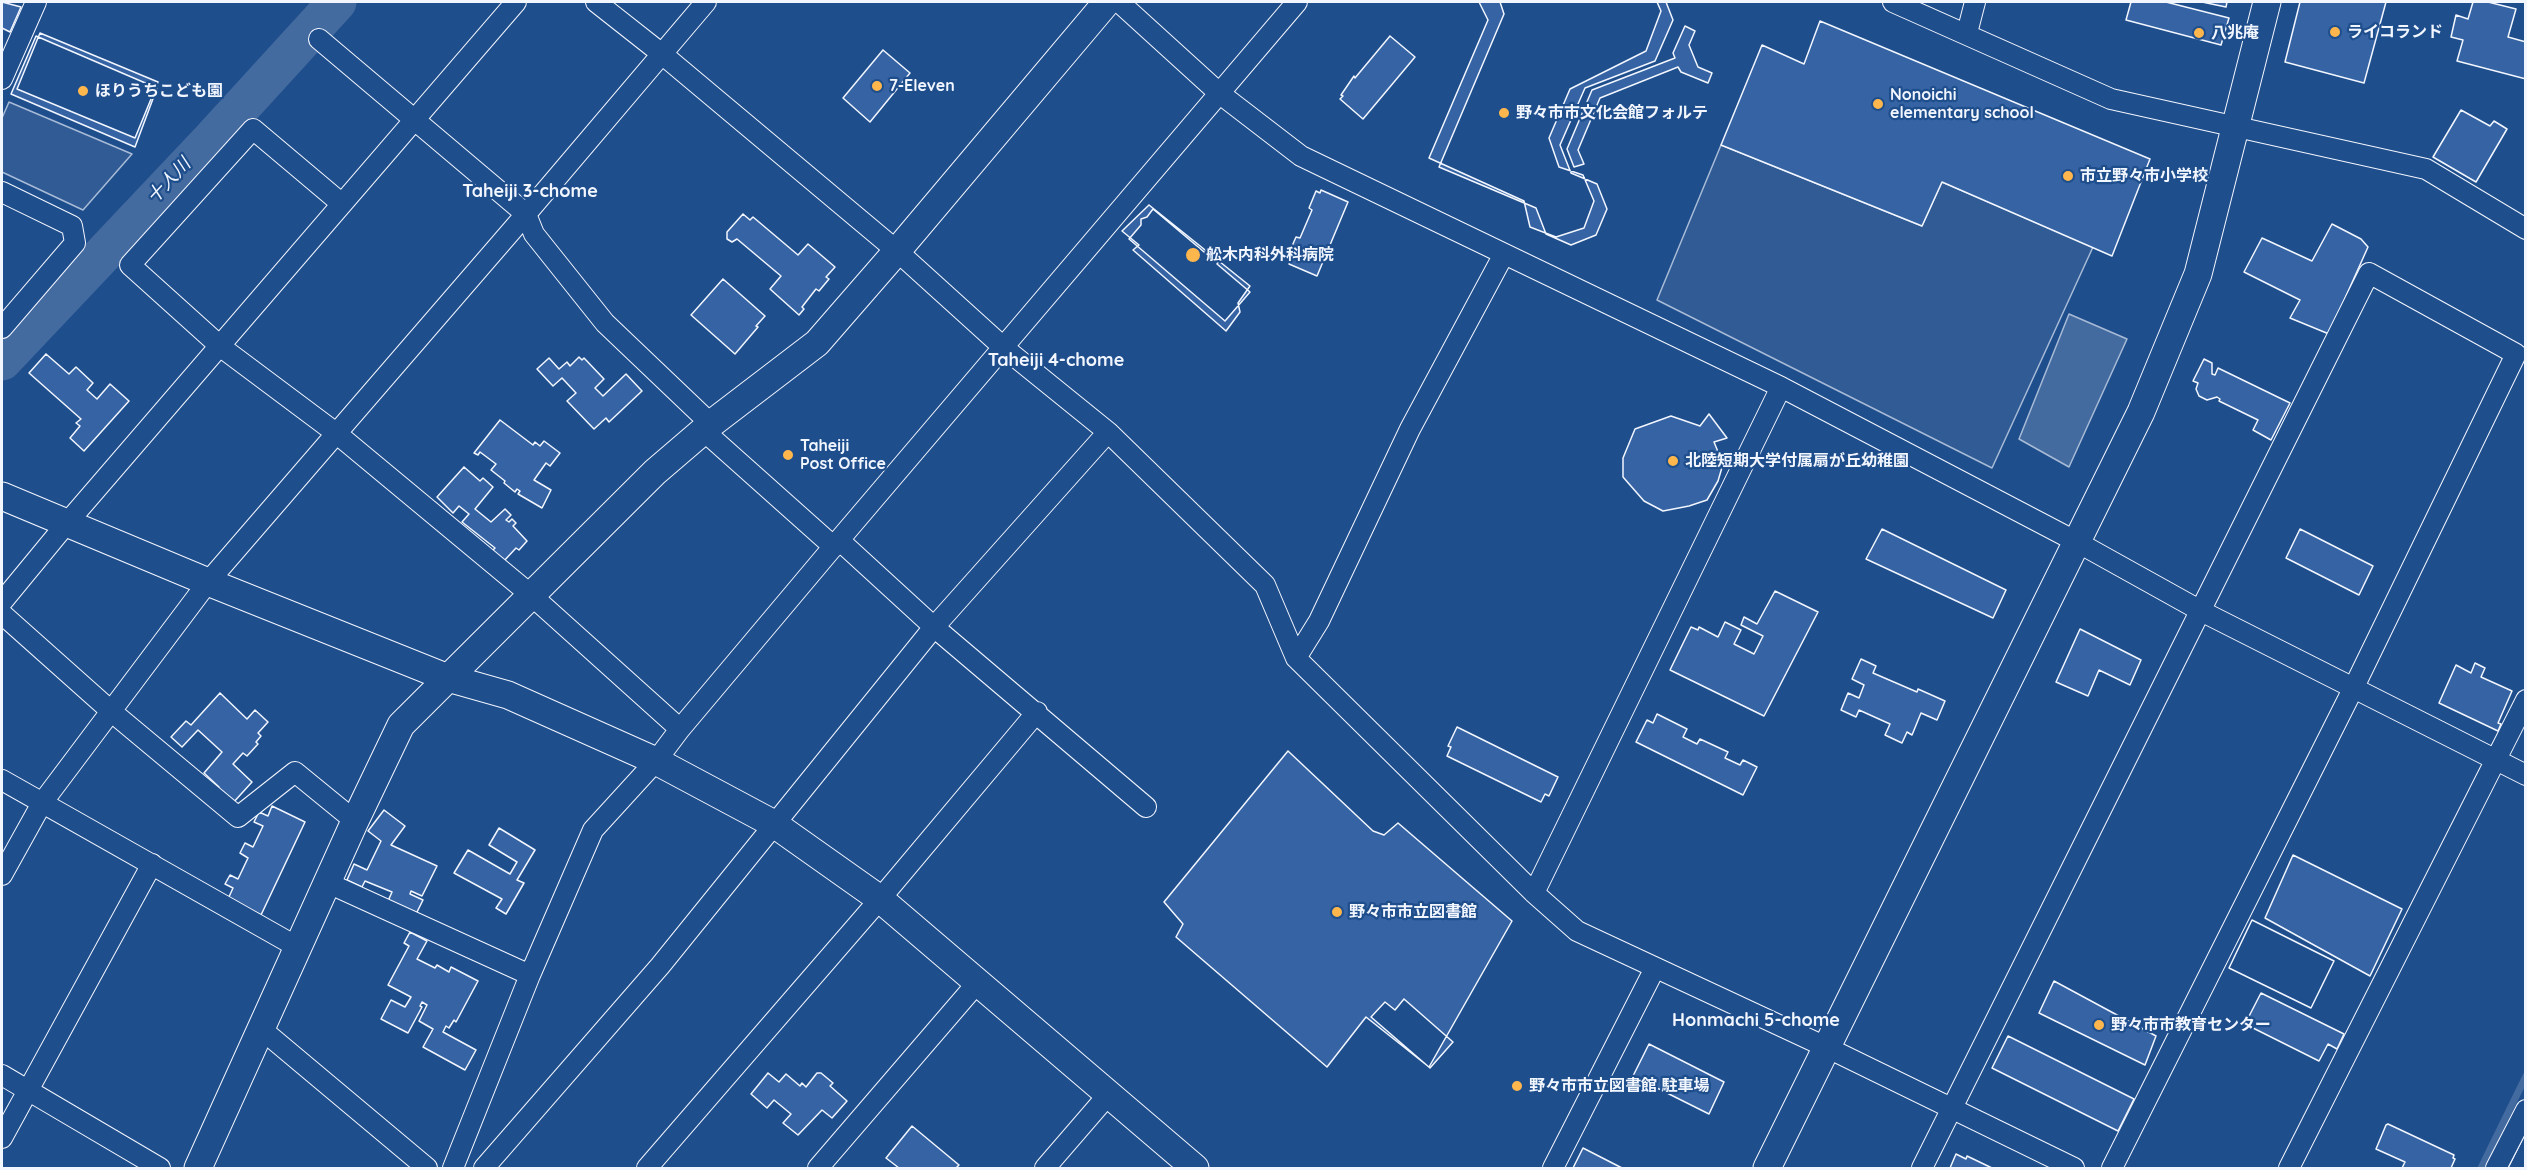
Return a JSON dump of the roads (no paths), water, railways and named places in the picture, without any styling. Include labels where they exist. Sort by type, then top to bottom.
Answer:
[{"type":"street","points":[[2,79],[36,2]]},
{"type":"street","points":[[2,602],[67,523],[416,121],[516,2]]},
{"type":"street","points":[[596,2],[662,54],[897,251],[1003,347],[1108,432],[1265,585],[1296,658],[1534,893],[1577,931],[1620,949],[1655,968],[1828,1048],[2074,1168]]},
{"type":"street","points":[[2,875],[42,803],[207,582],[526,214],[706,2]]},
{"type":"street","points":[[198,1168],[260,1028],[401,725],[655,472],[817,343],[1107,2]]},
{"type":"street","points":[[1119,2],[1219,93],[1301,156],[1781,387],[2077,542],[2201,611],[2526,775]]},
{"type":"street","points":[[453,1168],[530,975],[593,830],[656,761],[680,729],[1297,2]]},
{"type":"street","points":[[1893,2],[2111,99],[2427,169],[2526,229]]},
{"type":"street","points":[[1967,33],[1975,2]]},
{"type":"street","points":[[1767,1168],[2140,412],[2198,274],[2267,2]]},
{"type":"street","points":[[319,39],[526,214],[534,234],[605,323],[708,428],[837,544],[1146,807]]},
{"type":"street","points":[[342,204],[253,129],[130,266],[221,346],[336,433],[531,595],[680,729]]},
{"type":"street","points":[[2,192],[72,226],[75,243],[2,328]]},
{"type":"street","points":[[1296,658],[1319,621],[1410,429],[1504,254]]},
{"type":"street","points":[[1922,1168],[2369,273],[2521,357],[2112,1168]]},
{"type":"street","points":[[1534,893],[1781,387]]},
{"type":"street","points":[[484,1168],[660,966],[934,627],[1108,432]]},
{"type":"street","points":[[2,496],[207,582],[448,678],[508,695],[656,761],[774,824],[880,899],[1195,1168]]},
{"type":"street","points":[[2,615],[112,712],[238,817],[295,772],[355,821]]},
{"type":"street","points":[[2289,1168],[2526,700]]},
{"type":"street","points":[[647,1168],[880,899],[1037,712]]},
{"type":"street","points":[[2,780],[299,948]]},
{"type":"street","points":[[2,1138],[152,864]]},
{"type":"street","points":[[328,883],[530,975]]},
{"type":"street","points":[[1553,1168],[1655,968]]},
{"type":"street","points":[[818,1168],[978,982]]},
{"type":"street","points":[[260,1028],[427,1168]]},
{"type":"street","points":[[2,1075],[160,1168]]},
{"type":"street","points":[[1045,1168],[1108,1095]]},
{"type":"street","points":[[2496,1168],[2526,1110]]},
{"type":"waterway","name":"十人川","points":[[2,361],[211,140],[337,2]]},
{"type":"waterway","points":[[2481,1168],[2526,1076]]},
{"type":"place","name":"ライコランド","points":[[2335,32]]},
{"type":"place","name":"八兆庵","points":[[2199,33]]},
{"type":"place","name":"7-Eleven","points":[[877,86]]},
{"type":"place","name":"ほりうちこども園","points":[[83,91]]},
{"type":"place","name":"Nonoichi elementary school","points":[[1878,104]]},
{"type":"place","name":"野々市市文化会館フォルテ","points":[[1504,113]]},
{"type":"place","name":"市立野々市小学校","points":[[2068,176]]},
{"type":"place","name":"舩木内科外科病院","points":[[1193,255]]},
{"type":"place","name":"Taheiji Post Office","points":[[788,455]]},
{"type":"place","name":"北陸短期大学付属扇が丘幼稚園","points":[[1673,461]]},
{"type":"place","name":"野々市市立図書館","points":[[1337,912]]},
{"type":"place","name":"野々市市教育センター","points":[[2099,1025]]},
{"type":"place","name":"野々市市立図書館 駐車場","points":[[1517,1086]]},
{"type":"district","name":"Taheiji 3-chome","points":[[530,192]]},
{"type":"district","name":"Taheiji 4-chome","points":[[1056,361]]},
{"type":"district","name":"Honmachi 5-chome","points":[[1756,1021]]}]
